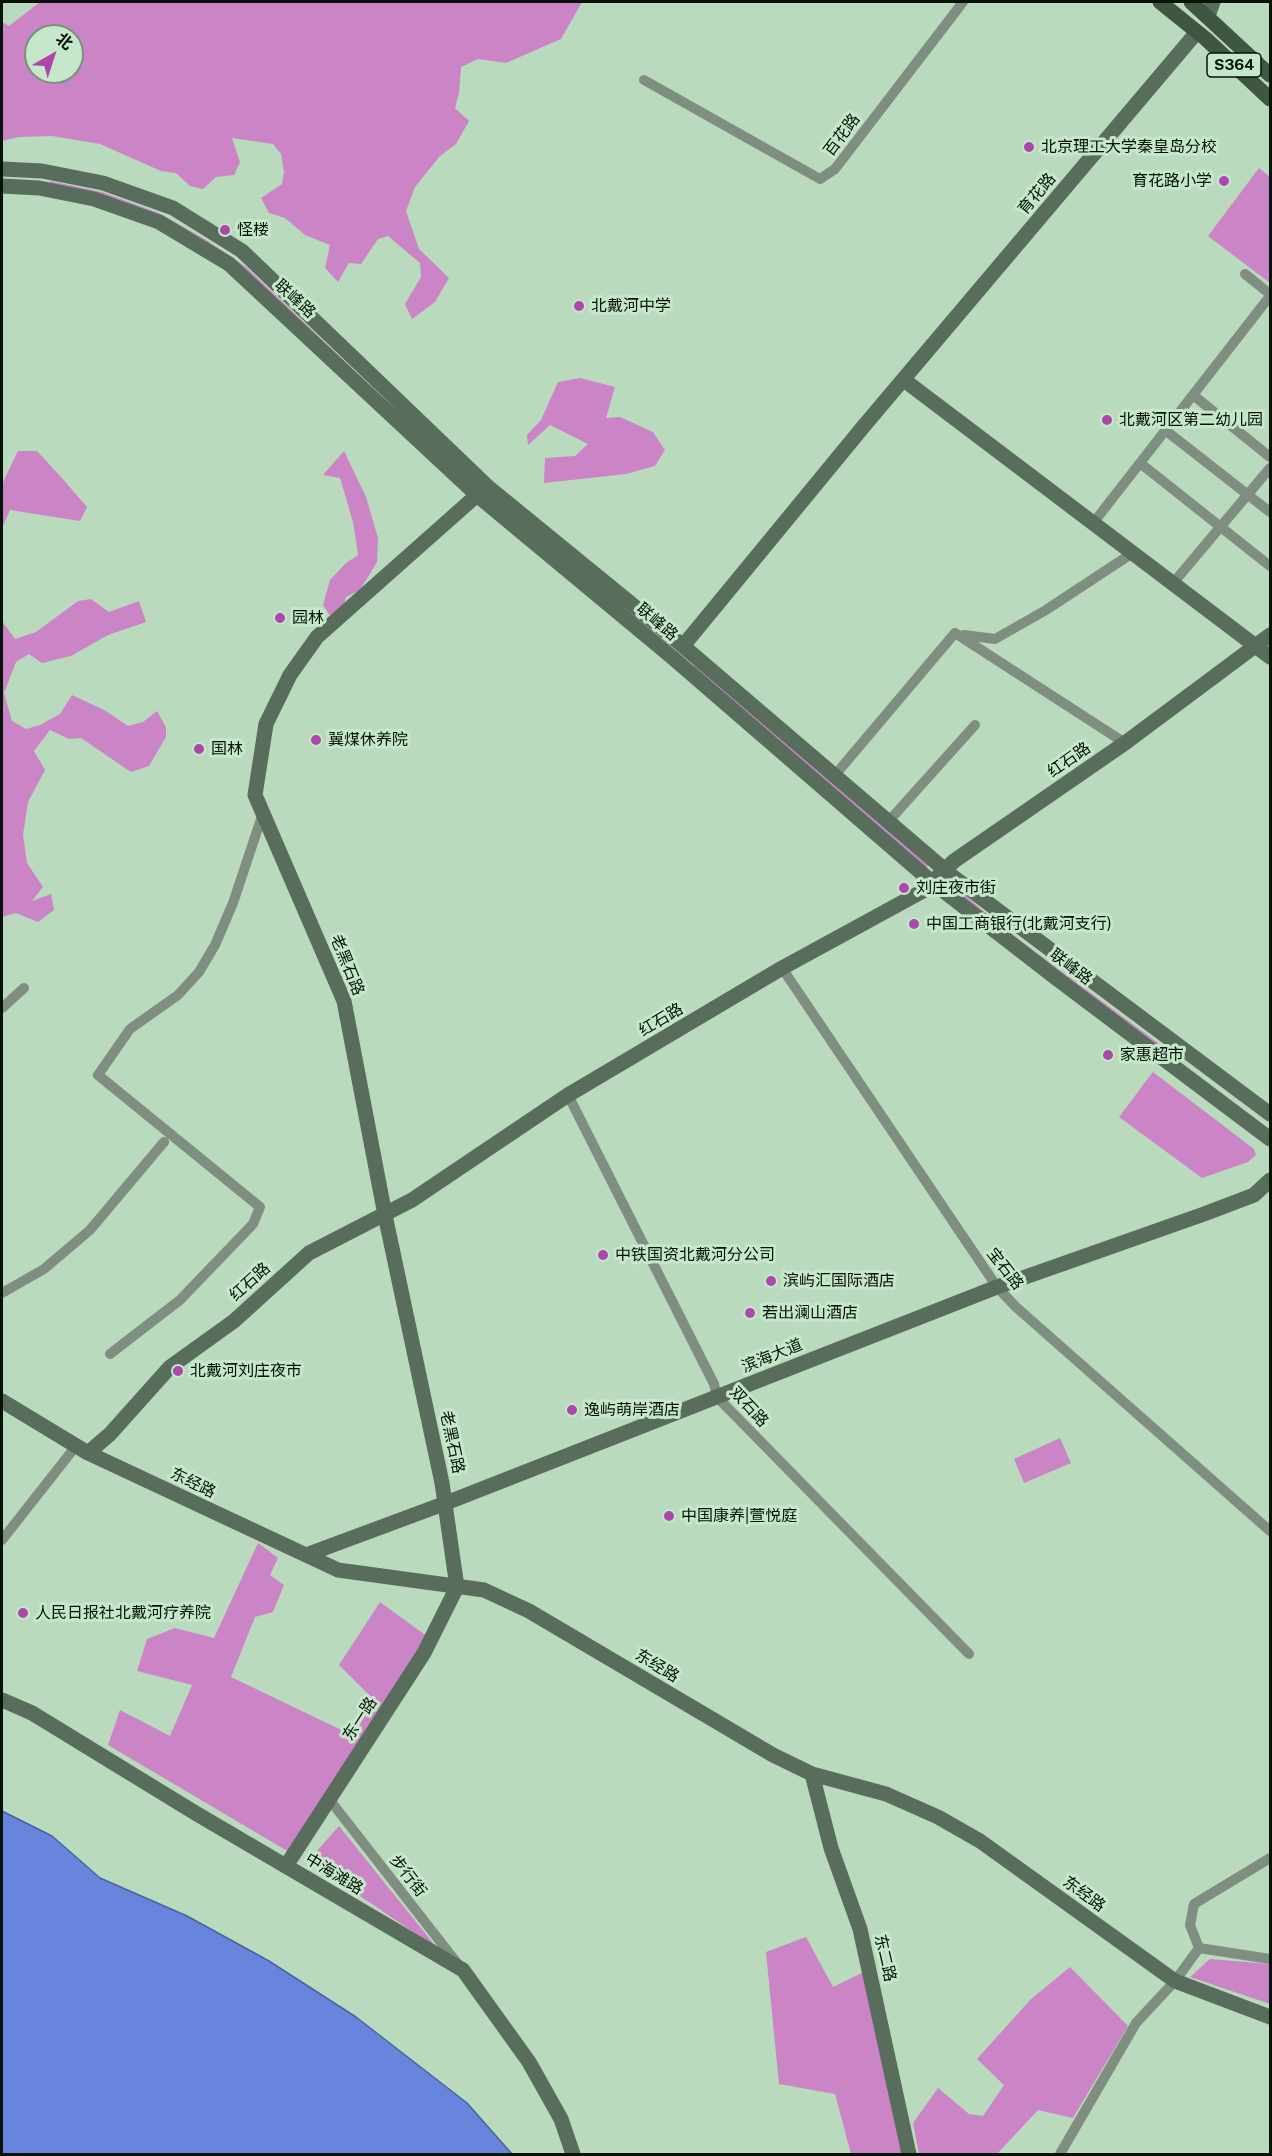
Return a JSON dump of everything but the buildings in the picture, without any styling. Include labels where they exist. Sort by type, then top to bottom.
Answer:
[{"type":"main road","name":"S364","points":[[1160,2],[1197,32],[1270,99]]},
{"type":"main road","name":"S364","points":[[1193,2],[1211,9],[1270,75]]},
{"type":"main road","points":[[1182,20],[1193,2]]},
{"type":"main road","name":"育花路","points":[[683,646],[1197,32]]},
{"type":"main road","name":"联峰路","points":[[2,169],[42,171],[103,183],[173,207],[242,251],[483,490],[683,646],[945,870],[1270,1114]]},
{"type":"main road","name":"联峰路","points":[[2,186],[39,188],[94,199],[159,222],[229,264],[673,658],[933,882],[1056,978],[1270,1138]]},
{"type":"main road","points":[[904,380],[1174,582],[1270,657]]},
{"type":"main road","name":"老黑石路","points":[[457,1587],[446,1503],[385,1215],[344,1001],[255,795],[267,724],[290,675],[317,637],[483,490]]},
{"type":"main road","name":"红石路","points":[[82,1450],[110,1434],[170,1367],[234,1321],[309,1253],[385,1215],[568,1095],[782,969],[922,891],[945,870],[1125,743],[1270,635]]},
{"type":"main road","points":[[1254,1195],[1270,1180]]},
{"type":"main road","points":[[1254,1195],[1270,1197]]},
{"type":"main road","name":"滨海大道","points":[[306,1555],[446,1503],[997,1287],[1254,1195]]},
{"type":"main road","name":"东经路","points":[[2,1401],[82,1450],[338,1570],[484,1590],[529,1611],[772,1755],[812,1774],[886,1794],[938,1817],[980,1841],[1175,1981],[1270,2017]]},
{"type":"main road","name":"东一路","points":[[286,1866],[424,1653],[457,1587]]},
{"type":"main road","name":"中海滩路","points":[[2,1700],[32,1713],[463,1970],[529,2062],[561,2119],[573,2154]]},
{"type":"main road","name":"东二路","points":[[812,1774],[831,1848],[860,1929],[909,2154]]},
{"type":"street","name":"百花路","points":[[644,80],[820,179],[835,169],[963,2]]},
{"type":"street","points":[[1197,32],[1211,9]]},
{"type":"street","points":[[1094,522],[1270,295],[1245,274]]},
{"type":"street","points":[[1193,395],[1270,457]]},
{"type":"street","points":[[1165,430],[1270,512]]},
{"type":"street","points":[[1140,463],[1270,566]]},
{"type":"street","points":[[1174,582],[1270,468]]},
{"type":"street","points":[[956,633],[979,639],[995,639],[1046,610],[1134,552]]},
{"type":"street","points":[[956,633],[1125,743]]},
{"type":"street","points":[[835,775],[956,633]]},
{"type":"street","points":[[673,658],[683,646]]},
{"type":"street","points":[[888,822],[975,725]]},
{"type":"street","points":[[110,1354],[180,1300],[253,1224],[260,1207],[98,1075],[130,1029],[178,995],[199,972],[215,945],[233,903],[263,813]]},
{"type":"street","name":"宝石路","points":[[782,969],[997,1287],[1016,1307],[1270,1531]]},
{"type":"street","points":[[2,1008],[24,987]]},
{"type":"street","name":"双石路","points":[[568,1095],[714,1384],[717,1397],[969,1654]]},
{"type":"street","points":[[2,1293],[44,1269],[90,1230],[164,1142]]},
{"type":"street","points":[[2,1540],[5,1529],[82,1450]]},
{"type":"street","name":"步行街","points":[[329,1799],[463,1970]]},
{"type":"street","points":[[1199,1948],[1190,1925],[1194,1905],[1270,1858]]},
{"type":"street","points":[[1060,2154],[1136,2023],[1175,1981],[1199,1948]]},
{"type":"street","points":[[1199,1948],[1270,1959]]},
{"type":"shaded area","points":[[40,2],[582,2],[561,39],[506,63],[478,59],[461,67],[455,108],[469,121],[456,144],[440,156],[415,187],[406,211],[419,249],[449,278],[435,302],[412,319],[405,304],[421,277],[420,263],[388,236],[378,239],[361,264],[349,263],[338,282],[325,268],[330,245],[305,235],[285,218],[269,213],[261,198],[282,184],[284,172],[281,154],[273,144],[232,138],[240,162],[234,175],[216,177],[203,189],[190,186],[176,173],[161,171],[100,144],[52,136],[19,137],[2,141],[2,22],[9,26]]},
{"type":"shaded area","points":[[1259,168],[1270,177],[1270,283],[1208,236]]},
{"type":"shaded area","points":[[50,181],[102,192],[159,213],[208,241],[246,267],[352,368],[349,371],[206,245],[49,186]]},
{"type":"shaded area","points":[[580,378],[615,387],[606,418],[620,417],[653,432],[665,450],[655,466],[626,474],[544,483],[545,458],[575,456],[588,444],[550,425],[528,445],[527,435],[541,420],[558,382]]},
{"type":"shaded area","points":[[18,451],[37,451],[61,477],[87,507],[80,521],[10,510],[2,528],[2,484]]},
{"type":"shaded area","points":[[344,451],[366,497],[378,538],[377,562],[360,590],[346,597],[343,610],[331,617],[323,605],[330,580],[346,563],[358,555],[353,522],[340,478],[323,475]]},
{"type":"shaded area","points":[[91,599],[109,612],[139,601],[146,622],[108,635],[71,656],[42,663],[29,654],[16,662],[4,693],[12,721],[26,729],[40,725],[60,714],[72,695],[106,711],[128,726],[143,722],[157,711],[166,727],[166,737],[149,766],[131,772],[81,738],[69,739],[50,730],[34,751],[45,770],[28,802],[23,835],[27,863],[43,887],[32,901],[51,894],[54,910],[38,922],[16,913],[2,917],[2,621],[15,639],[36,632],[78,601]]},
{"type":"shaded area","points":[[695,666],[928,865],[925,869],[691,670]]},
{"type":"shaded area","points":[[956,888],[1010,933],[1158,1043],[1155,1046],[953,891]]},
{"type":"shaded area","points":[[1153,1072],[1254,1149],[1256,1155],[1248,1162],[1202,1178],[1119,1117]]},
{"type":"shaded area","points":[[1060,1438],[1071,1463],[1024,1483],[1014,1459]]},
{"type":"shaded area","points":[[258,1543],[278,1558],[270,1575],[284,1585],[273,1612],[255,1617],[231,1677],[354,1736],[373,1699],[339,1665],[380,1602],[428,1637],[294,1855],[108,1745],[120,1710],[170,1736],[192,1685],[137,1671],[147,1639],[175,1628],[214,1638]]},
{"type":"shaded area","points":[[339,1826],[437,1948],[308,1861]]},
{"type":"shaded area","points":[[806,1937],[833,1987],[866,1971],[903,2154],[851,2154],[835,2094],[779,2084],[766,1952]]},
{"type":"shaded area","points":[[1210,1959],[1270,1964],[1270,2004],[1190,1977]]},
{"type":"shaded area","points":[[1070,1967],[1128,2026],[1073,2118],[1038,2110],[997,2154],[919,2154],[913,2123],[938,2088],[969,2114],[983,2116],[1004,2085],[977,2059],[1030,2000]]},
{"type":"water","points":[[2,1811],[52,1836],[100,1878],[187,1916],[269,1961],[356,2017],[467,2103],[512,2154],[2,2154]]},
{"type":"place","name":"北京理工大学秦皇岛分校","points":[[1029,147]]},
{"type":"place","name":"育花路小学","points":[[1224,181]]},
{"type":"place","name":"怪楼","points":[[225,230]]},
{"type":"place","name":"北戴河中学","points":[[579,306]]},
{"type":"place","name":"北戴河区第二幼儿园","points":[[1107,420]]},
{"type":"place","name":"园林","points":[[280,618]]},
{"type":"place","name":"冀煤休养院","points":[[316,740]]},
{"type":"place","name":"国林","points":[[199,749]]},
{"type":"place","name":"刘庄夜市街","points":[[904,888]]},
{"type":"place","name":"中国工商银行(北戴河支行)","points":[[914,924]]},
{"type":"place","name":"家惠超市","points":[[1108,1055]]},
{"type":"place","name":"中铁国资北戴河分公司","points":[[603,1255]]},
{"type":"place","name":"滨屿汇国际酒店","points":[[771,1281]]},
{"type":"place","name":"若出澜山酒店","points":[[750,1313]]},
{"type":"place","name":"北戴河刘庄夜市","points":[[178,1371]]},
{"type":"place","name":"逸屿萌岸酒店","points":[[572,1410]]},
{"type":"place","name":"中国康养|萱悦庭","points":[[669,1516]]},
{"type":"place","name":"人民日报社北戴河疗养院","points":[[23,1613]]}]
